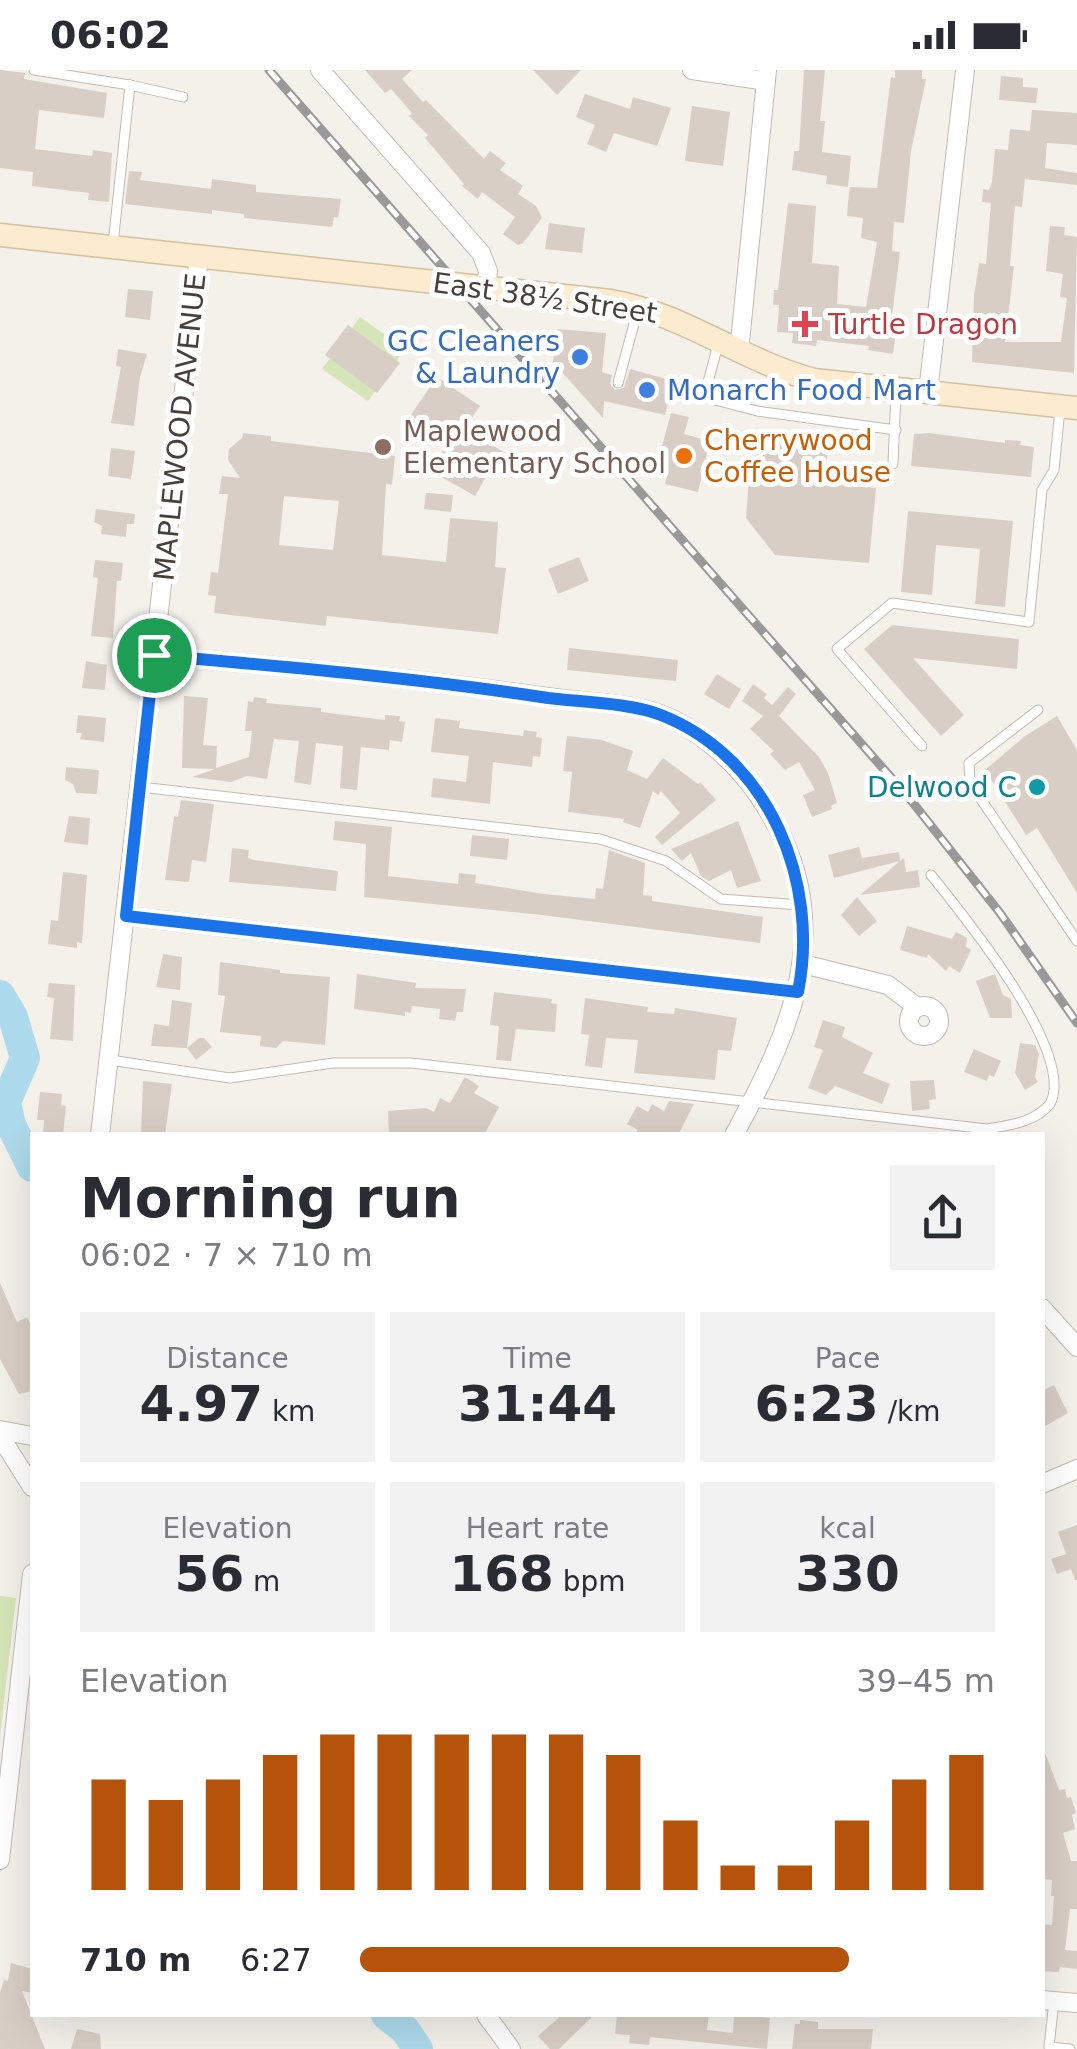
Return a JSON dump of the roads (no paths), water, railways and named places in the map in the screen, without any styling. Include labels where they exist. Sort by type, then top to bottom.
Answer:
[{"type":"street","points":[[320,70],[480,252],[488,271],[486,289]]},
{"type":"street","points":[[692,70],[767,75],[729,347]]},
{"type":"street","points":[[928,392],[965,70]]},
{"type":"street","name":"East 38½ Street","points":[[0,235],[639,306],[691,324],[774,369],[814,380],[1068,407]]},
{"type":"street","name":"MAPLEWOOD AVENUE","points":[[100,1132],[199,256]]},
{"type":"street","points":[[154,655],[453,683],[660,714],[706,741],[746,778],[782,830],[803,905],[803,964],[798,992],[778,1050],[736,1132]]},
{"type":"street","points":[[126,916],[798,992]]},
{"type":"street","points":[[803,964],[888,985],[917,1007]]},
{"type":"street","points":[[1045,1310],[1059,1322],[1077,1348]]},
{"type":"street","points":[[0,1433],[30,1436]]},
{"type":"street","points":[[0,1433],[30,1484]]},
{"type":"street","points":[[1045,1483],[1077,1469]]},
{"type":"street","points":[[0,1860],[30,1590]]},
{"type":"street","points":[[19,1681],[30,1703]]},
{"type":"street","points":[[11,1755],[30,1744]]},
{"type":"street","points":[[1048,2000],[1077,2003]]},
{"type":"street","points":[[487,2017],[511,2049]]},
{"type":"lane","points":[[34,70],[183,97]]},
{"type":"lane","points":[[113,247],[130,85]]},
{"type":"lane","points":[[618,383],[639,306]]},
{"type":"lane","points":[[729,347],[704,397],[757,411],[896,430]]},
{"type":"lane","points":[[893,464],[896,389]]},
{"type":"lane","points":[[922,746],[838,649],[892,603],[1029,622],[1042,490],[1054,470],[1068,407]]},
{"type":"lane","points":[[1038,710],[970,763],[970,783],[1077,941]]},
{"type":"lane","points":[[140,787],[600,839],[666,861],[721,899],[803,905]]},
{"type":"lane","points":[[110,1060],[230,1078],[333,1064],[410,1062],[986,1130],[1027,1122],[1052,1103],[1057,1086],[1057,1057],[1046,1025],[930,875]]},
{"type":"lane","points":[[1048,2000],[1049,2047],[1070,2049]]},
{"type":"waterway","points":[[0,995],[13,1017],[25,1058],[6,1102],[11,1125],[30,1163]]},
{"type":"waterway","points":[[389,2017],[405,2030],[418,2049]]},
{"type":"railway","points":[[269,70],[910,799],[1000,913],[1077,1023]]},
{"type":"place","name":"Turtle Dragon","points":[[805,324]]},
{"type":"place","name":"GC Cleaners & Laundry","points":[[580,357]]},
{"type":"place","name":"Monarch Food Mart","points":[[647,390]]},
{"type":"place","name":"Maplewood Elementary School","points":[[383,447]]},
{"type":"place","name":"Cherrywood Coffee House","points":[[684,456]]},
{"type":"place","name":"Delwood C","points":[[1037,787]]}]
